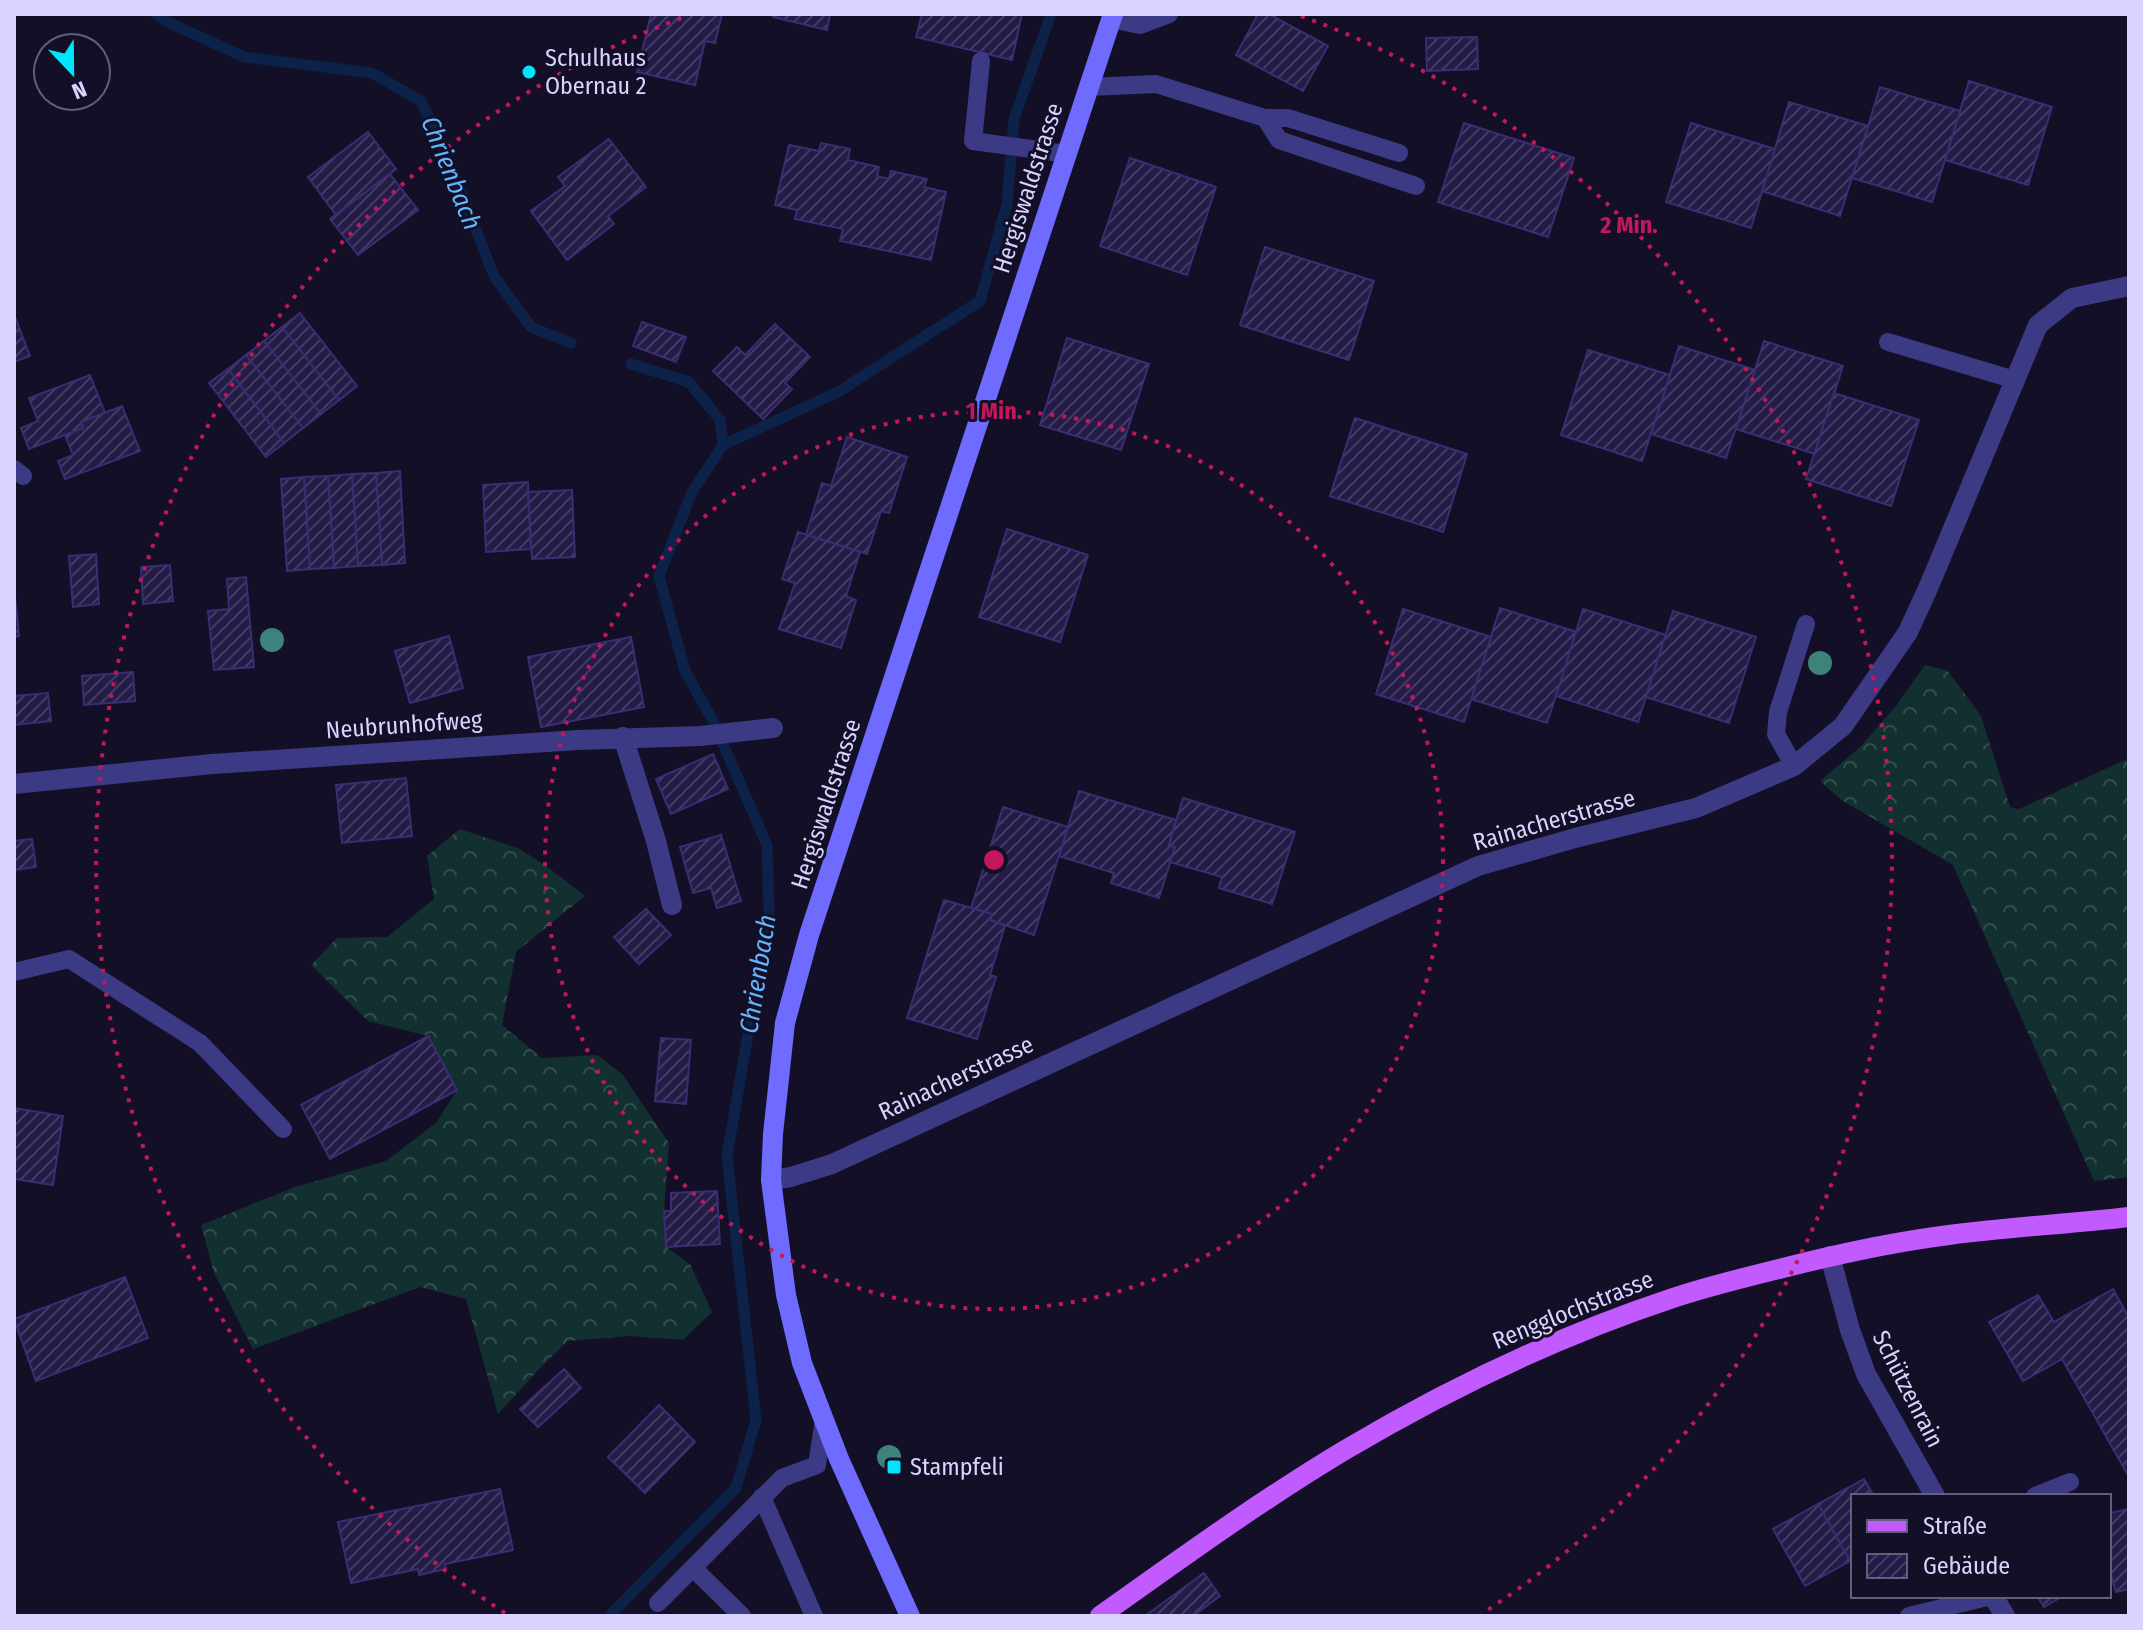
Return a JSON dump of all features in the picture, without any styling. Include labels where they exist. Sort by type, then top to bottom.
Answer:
[{"type":"main road","name":"Rengglochstrasse","points":[[1100,1616],[1214,1535],[1343,1452],[1457,1389],[1581,1332],[1672,1298],[1830,1256],[1946,1235],[2129,1217]]},
{"type":"street","name":"Hergiswaldstrasse","points":[[910,1616],[839,1459],[802,1363],[786,1295],[771,1180],[785,1023],[809,935],[1112,17]]},
{"type":"street","name":"Rainacherstrasse","points":[[771,1180],[832,1164],[1478,866],[1696,808],[1794,766],[1843,726],[1908,632],[2038,325],[2072,298],[2129,286]]},
{"type":"street","name":"Neubrunhofweg","points":[[14,784],[212,764],[623,737],[701,736],[773,728]]},
{"type":"street","points":[[623,737],[656,841],[672,905]]},
{"type":"street","name":"Schützenrain","points":[[1830,1256],[1846,1317],[1866,1374],[1934,1494]]},
{"type":"street","points":[[1993,1598],[2005,1616]]},
{"type":"lane","points":[[1112,17],[1140,25],[1169,14]]},
{"type":"lane","points":[[981,61],[973,141],[1067,154]]},
{"type":"lane","points":[[1088,87],[1156,84],[1265,118],[1288,118],[1399,153]]},
{"type":"lane","points":[[1265,118],[1279,140],[1416,186]]},
{"type":"lane","points":[[1888,342],[2015,380]]},
{"type":"lane","points":[[1794,766],[1776,734],[1778,712],[1806,624]]},
{"type":"lane","points":[[14,972],[69,959],[200,1043],[283,1129]]},
{"type":"lane","points":[[658,1603],[782,1478],[817,1465],[824,1419]]},
{"type":"lane","points":[[2040,1494],[2070,1482]]},
{"type":"lane","points":[[762,1497],[814,1616]]},
{"type":"lane","points":[[693,1568],[742,1616]]},
{"type":"lane","points":[[1909,1616],[1984,1598]]},
{"type":"green space","points":[[1925,665],[1948,671],[1981,716],[2010,807],[2019,809],[2129,758],[2129,1177],[2094,1181],[1953,865],[1841,800],[1820,781],[1859,748],[1896,706]]},
{"type":"green space","points":[[460,829],[520,849],[585,896],[516,952],[502,1025],[542,1058],[597,1055],[622,1074],[669,1143],[664,1211],[666,1247],[690,1264],[712,1312],[683,1340],[631,1336],[568,1341],[498,1414],[466,1299],[420,1287],[253,1349],[214,1273],[201,1225],[295,1187],[386,1161],[436,1123],[457,1090],[428,1036],[368,1021],[311,965],[337,938],[387,937],[434,899],[427,856]]},
{"type":"building","points":[[651,14],[722,14],[715,43],[705,41],[695,85],[637,72]]},
{"type":"building","points":[[773,14],[830,14],[827,30],[773,17]]},
{"type":"building","points":[[922,14],[1022,14],[1012,60],[916,37]]},
{"type":"building","points":[[1258,14],[1269,14],[1328,46],[1303,91],[1236,55]]},
{"type":"building","points":[[1477,37],[1478,69],[1427,71],[1426,38]]},
{"type":"building","points":[[1969,81],[2052,107],[2028,185],[1945,160]]},
{"type":"building","points":[[1880,87],[1960,111],[1932,202],[1852,178]]},
{"type":"building","points":[[1789,102],[1868,126],[1840,216],[1762,191]]},
{"type":"building","points":[[1464,123],[1574,158],[1548,237],[1438,202]]},
{"type":"building","points":[[1691,123],[1775,149],[1751,228],[1666,202]]},
{"type":"building","points":[[368,132],[396,169],[336,215],[308,177]]},
{"type":"building","points":[[609,139],[646,187],[608,216],[614,224],[567,260],[531,211],[565,186],[558,177]]},
{"type":"building","points":[[821,143],[850,149],[848,160],[879,167],[877,176],[889,179],[891,171],[927,179],[924,187],[946,192],[931,260],[840,241],[843,229],[795,219],[797,210],[775,205],[789,145],[819,151]]},
{"type":"building","points":[[1130,158],[1216,187],[1187,275],[1100,246]]},
{"type":"building","points":[[390,174],[418,210],[358,255],[330,219]]},
{"type":"building","points":[[1265,247],[1374,281],[1349,360],[1240,325]]},
{"type":"building","points":[[300,313],[357,386],[339,400],[282,327]]},
{"type":"building","points":[[14,314],[30,356],[14,362]]},
{"type":"building","points":[[642,322],[686,337],[676,362],[633,346]]},
{"type":"building","points":[[775,324],[810,357],[785,383],[792,389],[763,419],[713,371],[737,347],[745,355]]},
{"type":"building","points":[[282,327],[339,400],[321,414],[264,341]]},
{"type":"building","points":[[1067,338],[1149,364],[1121,450],[1040,425]]},
{"type":"building","points":[[264,341],[321,414],[303,428],[246,355]]},
{"type":"building","points":[[1764,341],[1843,366],[1815,454],[1736,429]]},
{"type":"building","points":[[1679,346],[1755,370],[1726,458],[1651,434]]},
{"type":"building","points":[[1588,350],[1670,375],[1642,461],[1561,435]]},
{"type":"building","points":[[246,355],[303,428],[284,443],[228,369]]},
{"type":"building","points":[[228,369],[284,443],[266,457],[209,383]]},
{"type":"building","points":[[90,375],[105,413],[81,422],[83,428],[29,449],[21,428],[38,421],[29,398]]},
{"type":"building","points":[[1834,393],[1919,420],[1891,506],[1806,479]]},
{"type":"building","points":[[122,406],[140,451],[65,479],[58,461],[73,455],[65,435],[83,428],[81,422]]},
{"type":"building","points":[[1355,418],[1467,454],[1443,532],[1330,496]]},
{"type":"building","points":[[847,437],[907,457],[889,513],[881,511],[867,554],[806,535],[822,483],[831,486]]},
{"type":"building","points":[[400,471],[405,563],[382,565],[376,473]]},
{"type":"building","points":[[376,473],[382,565],[358,566],[352,474]]},
{"type":"building","points":[[352,474],[358,566],[334,568],[328,476]]},
{"type":"building","points":[[328,476],[334,568],[310,569],[304,477]]},
{"type":"building","points":[[304,477],[310,569],[287,571],[281,479]]},
{"type":"building","points":[[528,482],[531,549],[486,552],[483,485]]},
{"type":"building","points":[[572,490],[575,557],[532,559],[528,492]]},
{"type":"building","points":[[1007,529],[1088,555],[1060,642],[979,617]]},
{"type":"building","points":[[798,532],[860,552],[846,596],[856,600],[841,648],[779,629],[795,583],[782,579]]},
{"type":"building","points":[[96,554],[99,604],[73,607],[69,556]]},
{"type":"building","points":[[170,565],[173,601],[143,604],[141,567]]},
{"type":"building","points":[[246,577],[254,667],[214,670],[208,611],[229,609],[227,579]]},
{"type":"building","points":[[14,586],[19,636],[14,637]]},
{"type":"building","points":[[1500,608],[1577,632],[1547,723],[1471,699]]},
{"type":"building","points":[[1403,609],[1491,637],[1464,722],[1376,694]]},
{"type":"building","points":[[1583,609],[1666,635],[1638,722],[1556,696]]},
{"type":"building","points":[[1673,611],[1756,637],[1729,723],[1646,697]]},
{"type":"building","points":[[449,636],[463,688],[410,703],[395,651]]},
{"type":"building","points":[[631,637],[644,707],[541,727],[528,657]]},
{"type":"building","points":[[133,672],[135,701],[84,705],[82,676]]},
{"type":"building","points":[[48,693],[51,721],[14,725],[14,696]]},
{"type":"building","points":[[713,754],[728,789],[671,814],[656,779]]},
{"type":"building","points":[[406,778],[412,836],[342,843],[336,785]]},
{"type":"building","points":[[1079,791],[1176,820],[1169,845],[1175,847],[1159,898],[1111,883],[1114,873],[1059,856]]},
{"type":"building","points":[[1183,798],[1295,832],[1272,904],[1219,888],[1222,877],[1170,862],[1175,847],[1169,845]]},
{"type":"building","points":[[1003,807],[1068,827],[1034,935],[990,920],[992,914],[971,908]]},
{"type":"building","points":[[721,835],[741,901],[717,908],[711,888],[693,893],[680,847]]},
{"type":"building","points":[[32,839],[36,867],[14,870],[14,841]]},
{"type":"building","points":[[944,900],[992,914],[990,920],[1005,926],[990,975],[996,977],[977,1039],[907,1018]]},
{"type":"building","points":[[646,909],[671,935],[639,964],[614,937]]},
{"type":"building","points":[[428,1036],[457,1090],[330,1159],[301,1105]]},
{"type":"building","points":[[661,1038],[691,1040],[686,1104],[655,1101]]},
{"type":"building","points":[[14,1108],[63,1116],[53,1185],[14,1179]]},
{"type":"building","points":[[717,1191],[720,1244],[666,1247],[664,1211],[671,1211],[671,1193]]},
{"type":"building","points":[[125,1277],[148,1338],[36,1381],[14,1319]]},
{"type":"building","points":[[2113,1289],[2129,1318],[2129,1477],[2062,1359],[2023,1381],[1989,1322],[2038,1295],[2054,1322]]},
{"type":"building","points":[[564,1369],[581,1388],[538,1427],[520,1409]]},
{"type":"building","points":[[659,1405],[695,1442],[645,1493],[608,1457]]},
{"type":"building","points":[[1864,1479],[1873,1494],[1851,1494],[1850,1561],[1818,1504]]},
{"type":"building","points":[[500,1489],[513,1550],[445,1564],[446,1569],[419,1575],[418,1569],[351,1583],[338,1522]]},
{"type":"building","points":[[1818,1504],[1850,1561],[1805,1586],[1773,1529]]},
{"type":"building","points":[[2129,1509],[2129,1589],[2116,1592],[2111,1576],[2111,1513]]},
{"type":"building","points":[[1204,1573],[1220,1596],[1193,1616],[1145,1616]]},
{"type":"building","points":[[2038,1598],[2060,1598],[2044,1607]]},
{"type":"waterway","name":"Chrienbach","points":[[156,14],[244,57],[372,73],[421,101],[451,165],[494,276],[531,327],[571,343]]},
{"type":"waterway","points":[[723,445],[838,392],[980,301],[1007,204],[1014,119],[1051,14]]},
{"type":"waterway","name":"Chrienbach","points":[[609,1616],[736,1488],[756,1420],[727,1156],[769,912],[767,845],[713,721],[685,671],[659,576],[692,492],[723,445],[720,420],[689,382],[631,364]]},
{"type":"place","name":"Schulhaus Obernau 2","points":[[529,72]]},
{"type":"place","name":"Stampfeli","points":[[894,1467]]}]
